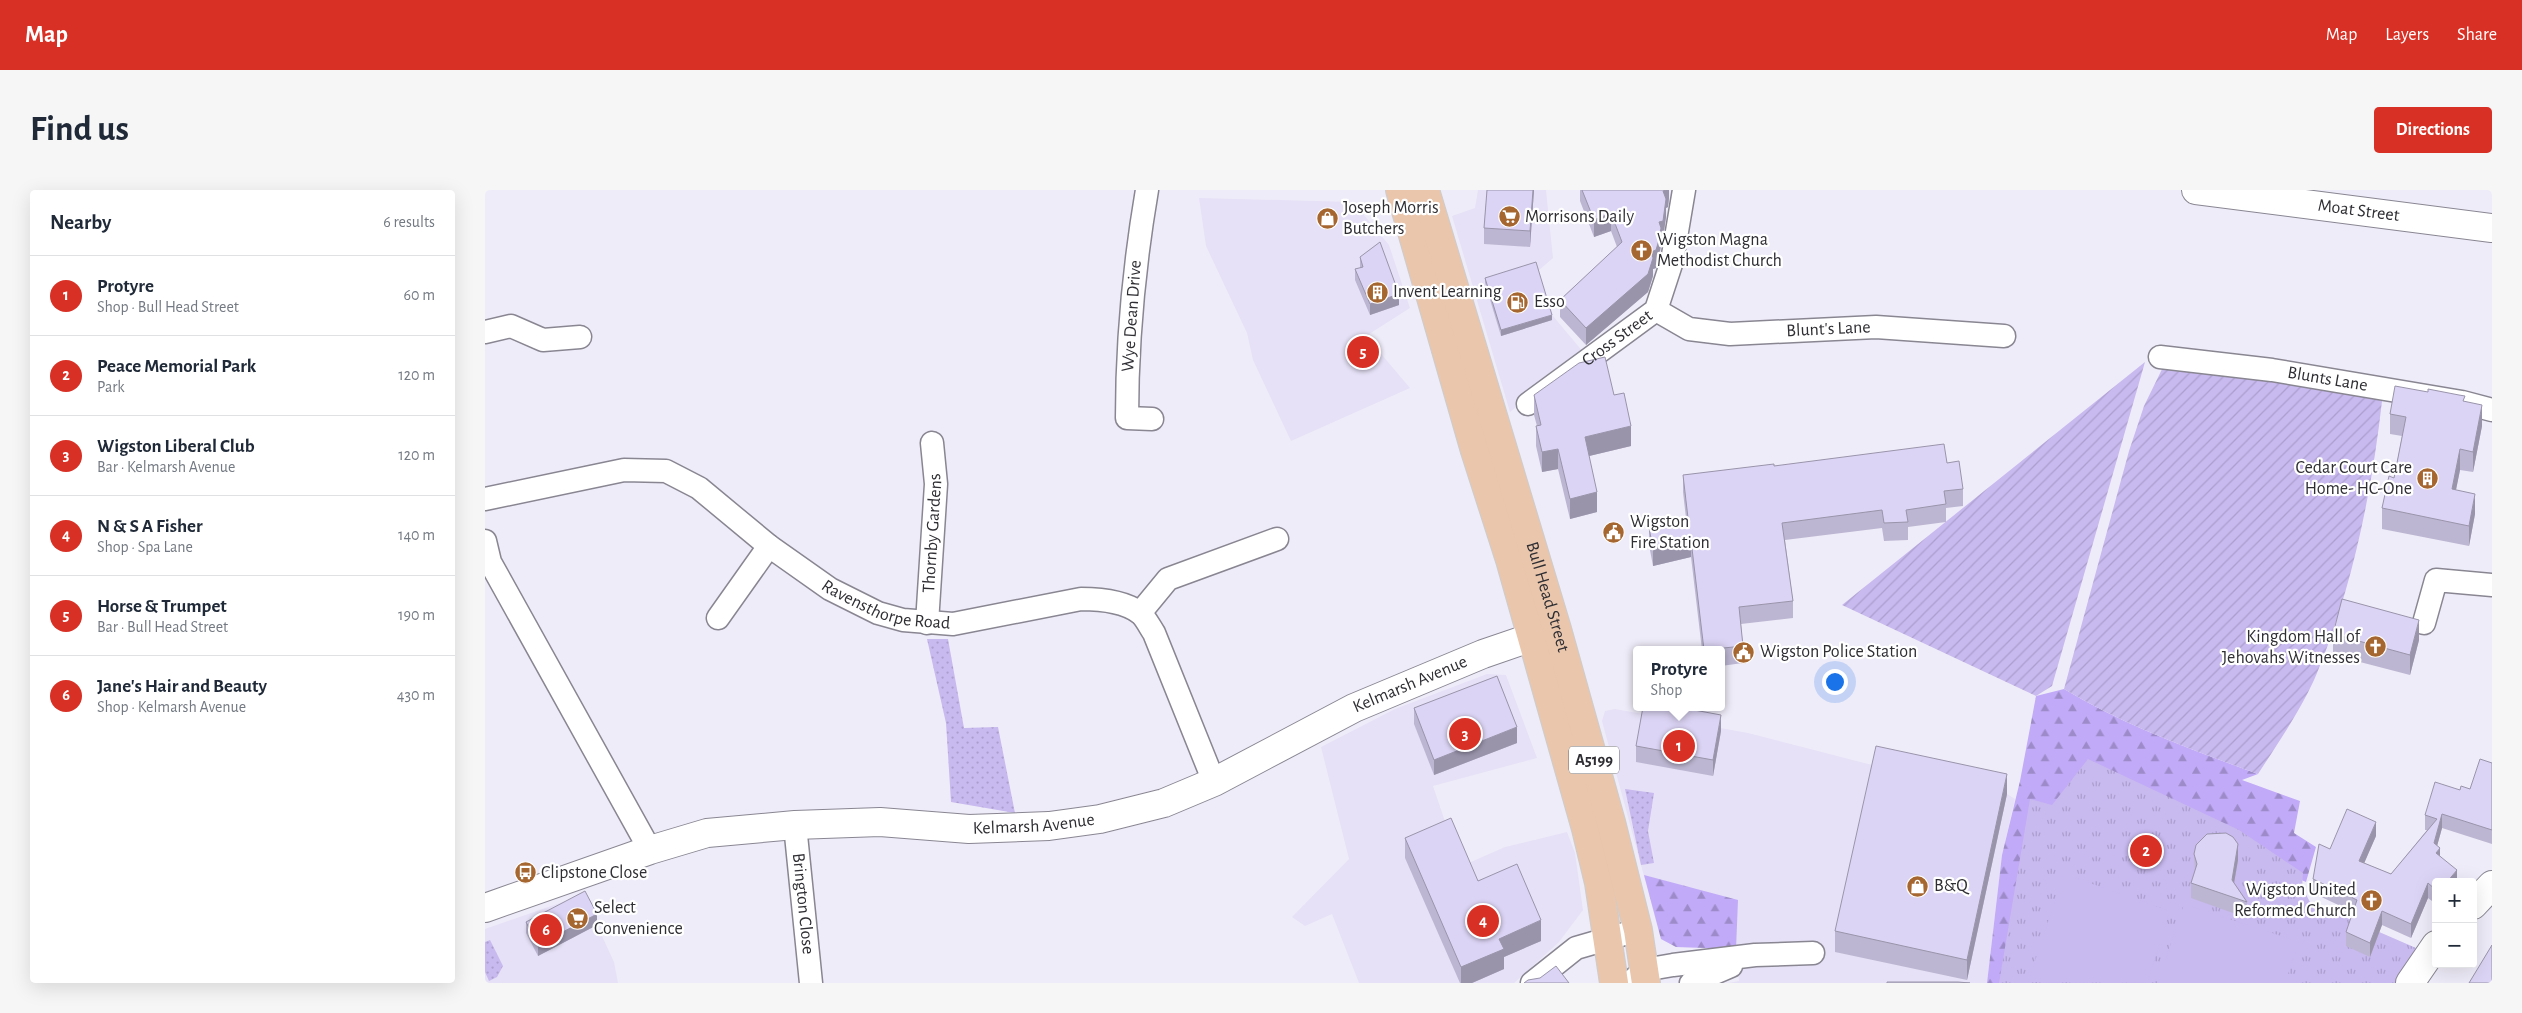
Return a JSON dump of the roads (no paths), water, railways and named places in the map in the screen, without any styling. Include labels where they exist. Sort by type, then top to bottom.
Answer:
[{"type":"main road","name":"Bull Head Street","points":[[1400,190],[1458,392],[1611,822],[1638,930],[1640,979]]},
{"type":"main road","name":"Bull Head Street","points":[[1429,202],[1544,633],[1599,883],[1614,983]]},
{"type":"street","name":"Wye Dean Drive","points":[[1147,190],[1134,267],[1127,369],[1127,418],[1152,419]]},
{"type":"street","name":"Cross Street","points":[[1528,404],[1656,310],[1672,261],[1684,190]]},
{"type":"street","name":"Moat Street","points":[[2209,191],[2492,228]]},
{"type":"street","name":"Blunt's Lane","points":[[1656,310],[1689,329],[1731,334],[1876,327],[2005,336]]},
{"type":"street","points":[[485,332],[511,326],[543,340],[580,337]]},
{"type":"street","name":"Blunts Lane","points":[[2160,357],[2272,370],[2462,402],[2492,410]]},
{"type":"street","name":"Thornby Gardens","points":[[927,623],[937,484],[932,443]]},
{"type":"street","name":"Ravensthorpe Road","points":[[485,499],[624,470],[666,471],[699,488],[769,546],[830,589],[879,613],[903,620],[953,624],[1081,599],[1102,600],[1140,613]]},
{"type":"street","points":[[1214,782],[1154,633],[1140,613],[1168,579],[1277,539]]},
{"type":"street","points":[[485,541],[490,562],[650,850]]},
{"type":"street","points":[[718,618],[769,546]]},
{"type":"street","points":[[2424,623],[2436,580],[2492,585]]},
{"type":"street","name":"Kelmarsh Avenue","points":[[485,908],[650,850],[707,833],[795,825],[880,822],[969,829],[1049,826],[1100,819],[1164,803],[1214,782],[1354,708],[1483,654],[1544,633]]},
{"type":"street","name":"Brington Close","points":[[795,825],[811,983]]},
{"type":"street","points":[[2477,901],[2492,885]]},
{"type":"street","points":[[1532,983],[1576,948],[1638,930]]},
{"type":"street","points":[[2410,983],[2432,951]]},
{"type":"street","points":[[1640,979],[1755,955],[1812,959],[1728,966],[1691,983]]},
{"type":"place","name":"Morrisons Daily","points":[[1509,217]]},
{"type":"place","name":"Joseph Morris Butchers","points":[[1327,218]]},
{"type":"place","name":"Wigston Magna Methodist Church","points":[[1641,250]]},
{"type":"place","name":"Invent Learning","points":[[1377,292]]},
{"type":"place","name":"Esso","points":[[1518,302]]},
{"type":"place","name":"Horse & Trumpet","points":[[1363,352]]},
{"type":"place","name":"Cedar Court Care Home- HC-One","points":[[2428,478]]},
{"type":"place","name":"Wigston Fire Station","points":[[1614,532]]},
{"type":"place","name":"Kingdom Hall of Jehovahs Witnesses","points":[[2376,647]]},
{"type":"place","name":"Wigston Police Station","points":[[1744,652]]},
{"type":"place","name":"Wigston Liberal Club","points":[[1465,734]]},
{"type":"place","name":"Protyre","points":[[1679,746]]},
{"type":"place","name":"Peace Memorial Park","points":[[2146,851]]},
{"type":"place","name":"Clipstone Close","points":[[525,873]]},
{"type":"place","name":"B&Q","points":[[1918,886]]},
{"type":"place","name":"Wigston United Reformed Church","points":[[2372,900]]},
{"type":"place","name":"Select Convenience","points":[[578,918]]},
{"type":"place","name":"N & S A Fisher","points":[[1483,921]]},
{"type":"place","name":"Jane's Hair and Beauty","points":[[546,930]]}]
